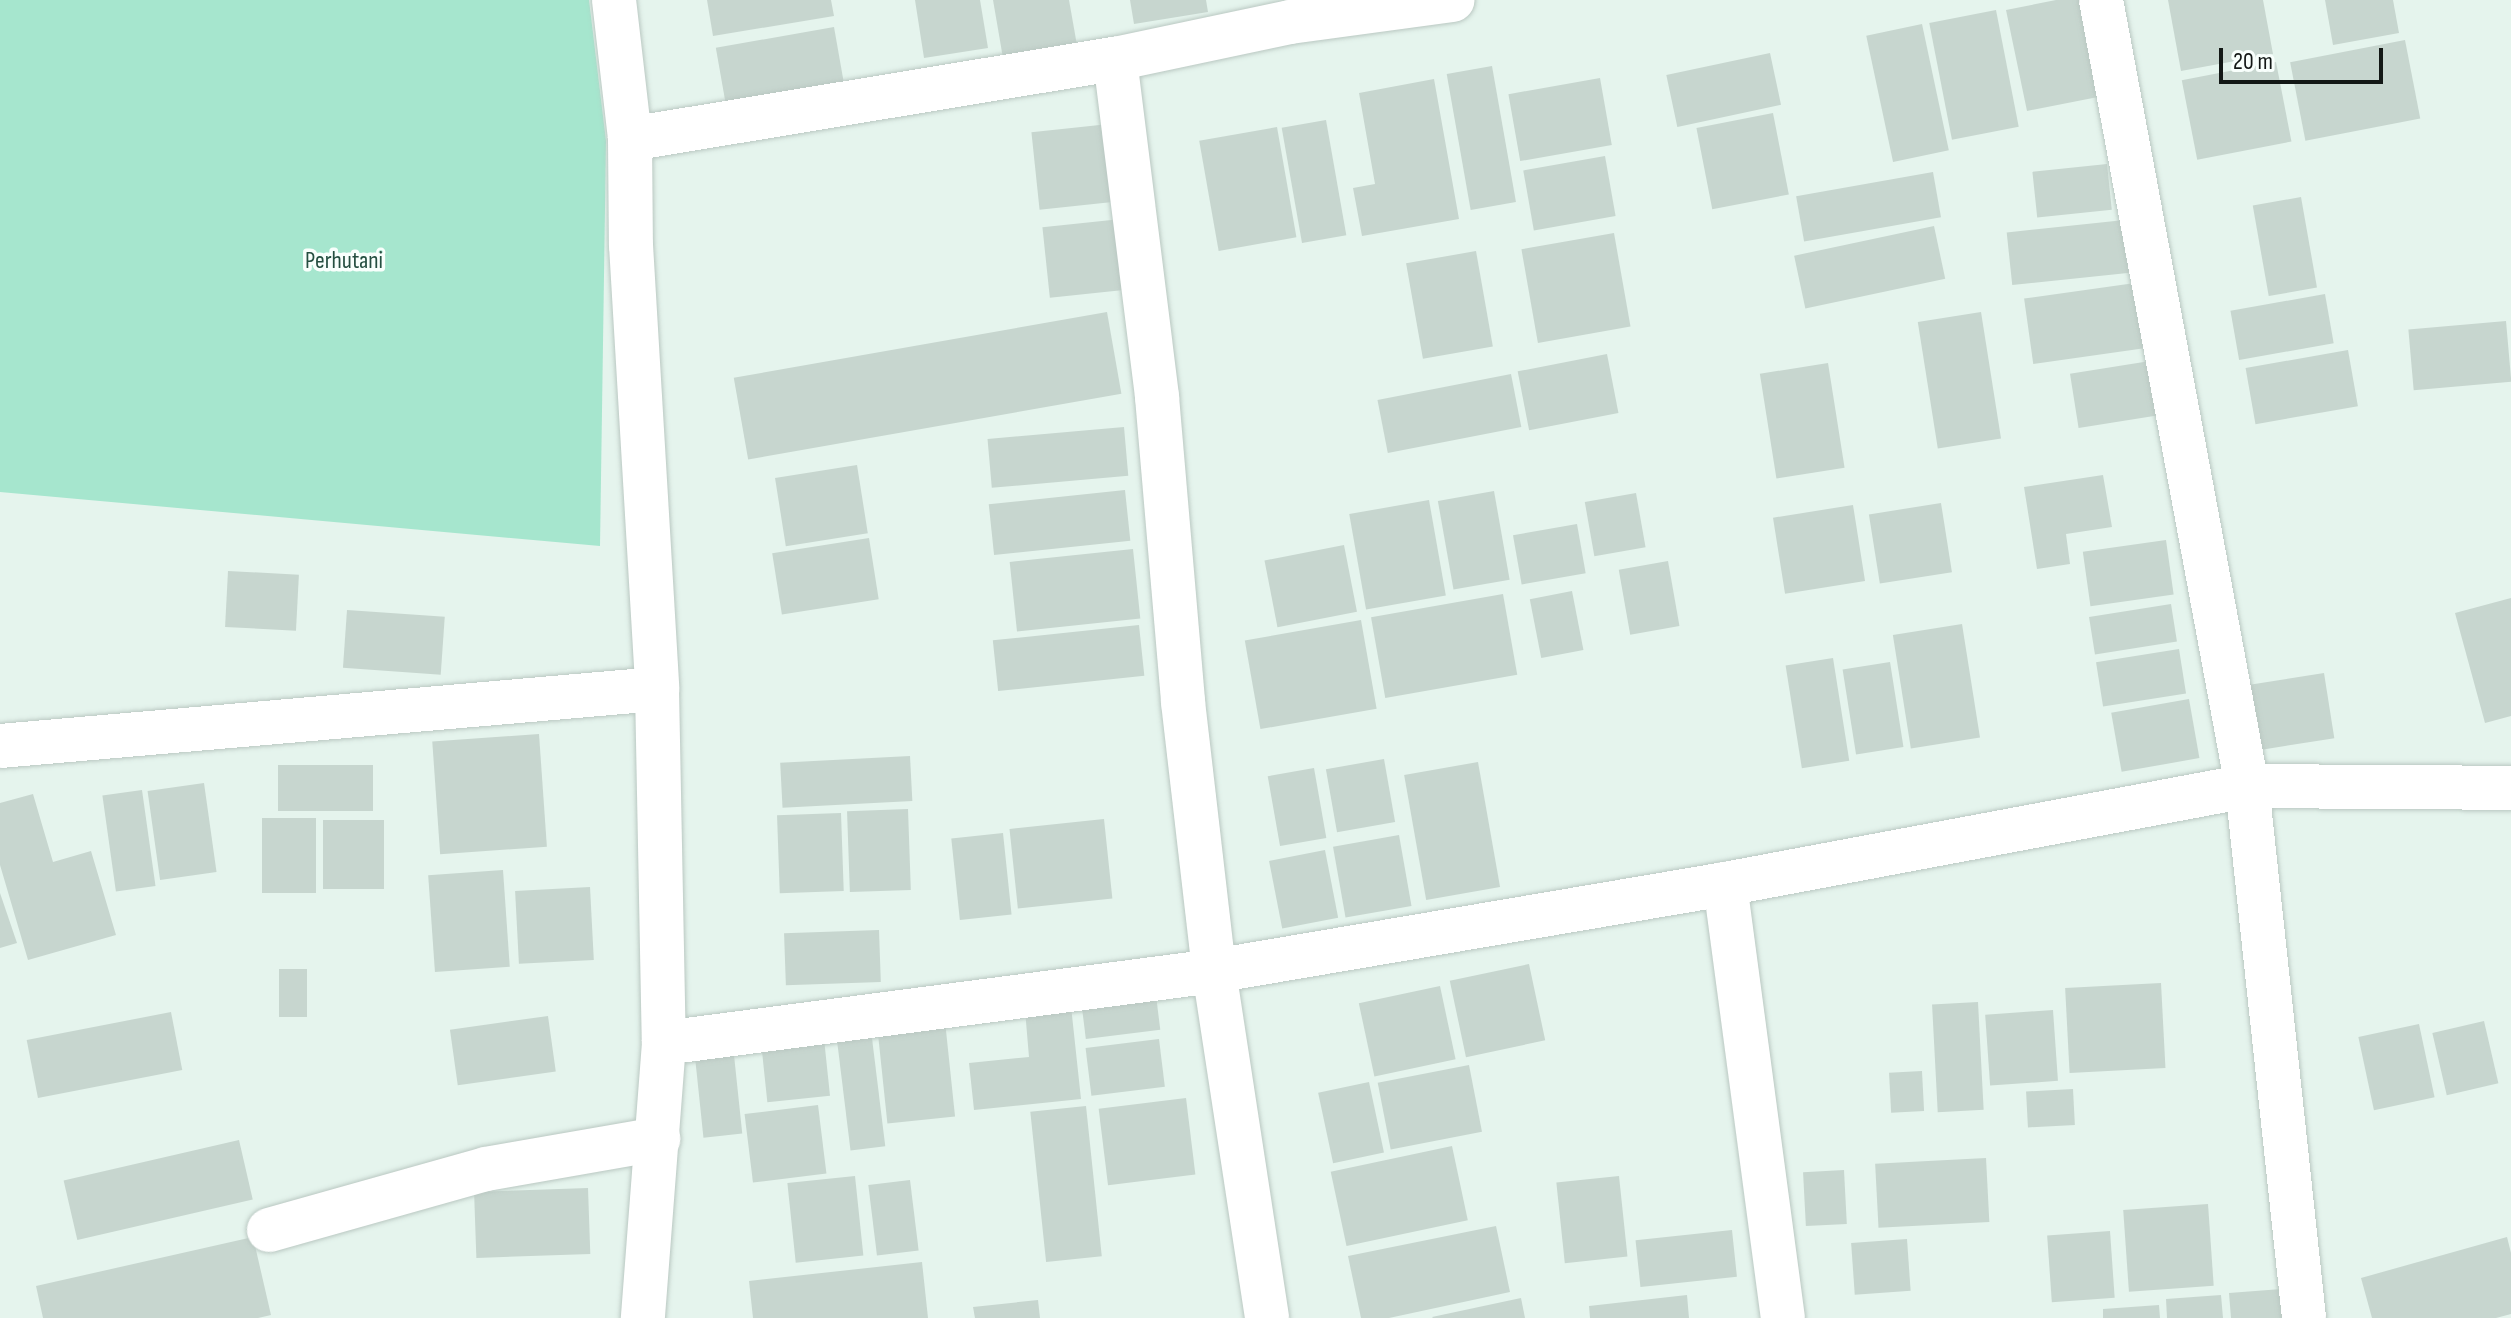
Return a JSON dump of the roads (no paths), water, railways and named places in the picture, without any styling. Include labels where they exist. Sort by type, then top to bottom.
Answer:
[{"type":"street","points":[[614,0],[630,139],[631,245],[657,689],[664,1043],[643,1318]]},
{"type":"street","points":[[630,139],[1115,59],[1287,11],[1453,0]]},
{"type":"street","points":[[2101,0],[2247,786],[2304,1318]]},
{"type":"street","points":[[1115,59],[1157,397],[1183,702],[1214,971],[1267,1318]]},
{"type":"street","points":[[0,746],[657,689]]},
{"type":"street","points":[[664,1043],[1214,971],[1725,884],[2247,786],[2511,788]]},
{"type":"street","points":[[1725,884],[1783,1318]]},
{"type":"street","points":[[269,1230],[486,1169],[658,1139]]},
{"type":"park label","name":"Perhutani","points":[[344,261]]}]
